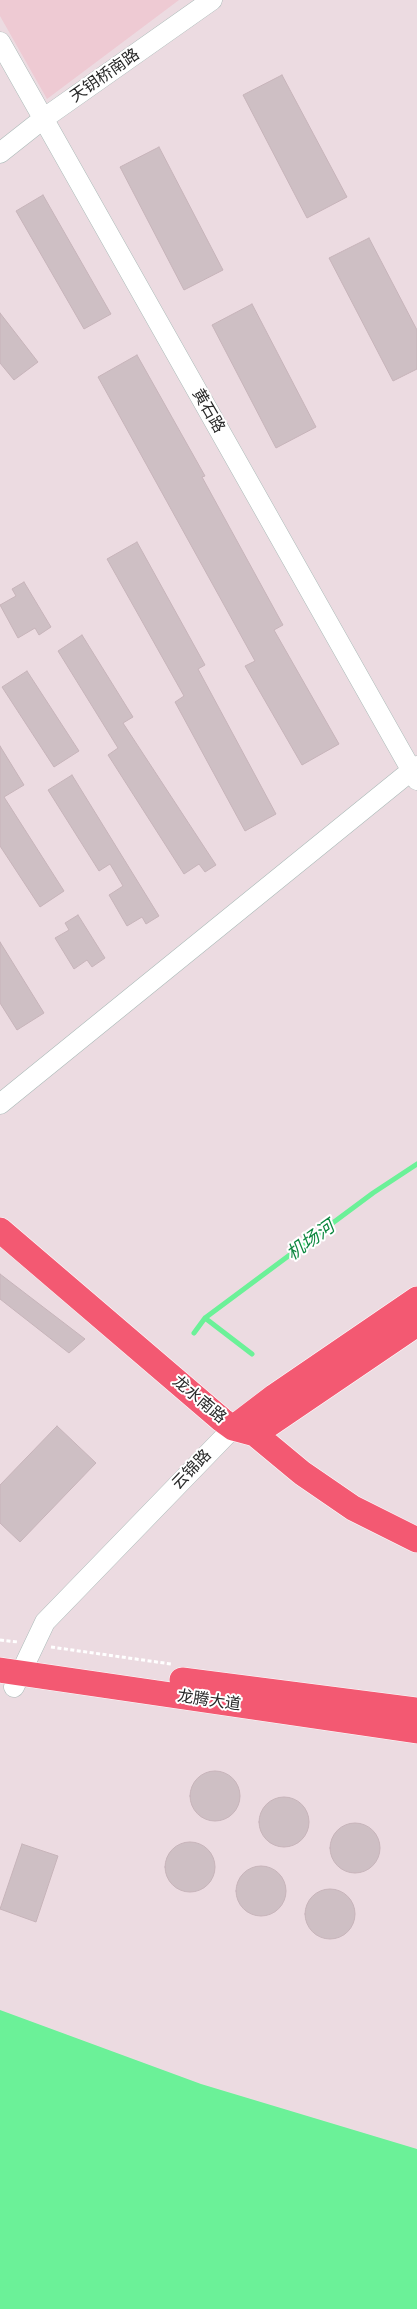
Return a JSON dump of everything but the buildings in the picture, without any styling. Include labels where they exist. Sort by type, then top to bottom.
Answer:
[{"type":"main road","name":"龙水南路","points":[[0,1230],[244,1431],[337,1497],[377,1521],[417,1540]]},
{"type":"main road","name":"云锦路","points":[[244,1431],[275,1396],[417,1299]]},
{"type":"main road","name":"云锦路","points":[[244,1431],[417,1324]]},
{"type":"main road","name":"龙腾大道","points":[[0,1656],[16,1672],[417,1731]]},
{"type":"main road","name":"龙腾大道","points":[[16,1672],[417,1710]]},
{"type":"street","name":"天钥桥南路","points":[[0,153],[43,119],[212,0]]},
{"type":"street","name":"黄石路","points":[[0,42],[415,772]]},
{"type":"street","points":[[0,1104],[415,772]]},
{"type":"street","name":"云锦路","points":[[16,1672],[45,1622],[244,1431]]},
{"type":"shaded area","points":[[0,0],[179,0],[47,99],[0,16]]},
{"type":"shaded area","points":[[0,2010],[201,2084],[417,2149],[417,2309],[0,2309]]},
{"type":"waterway","name":"机场河","points":[[194,1333],[205,1318],[373,1193],[417,1164]]},
{"type":"waterway","name":"机场河","points":[[205,1318],[252,1354]]}]
